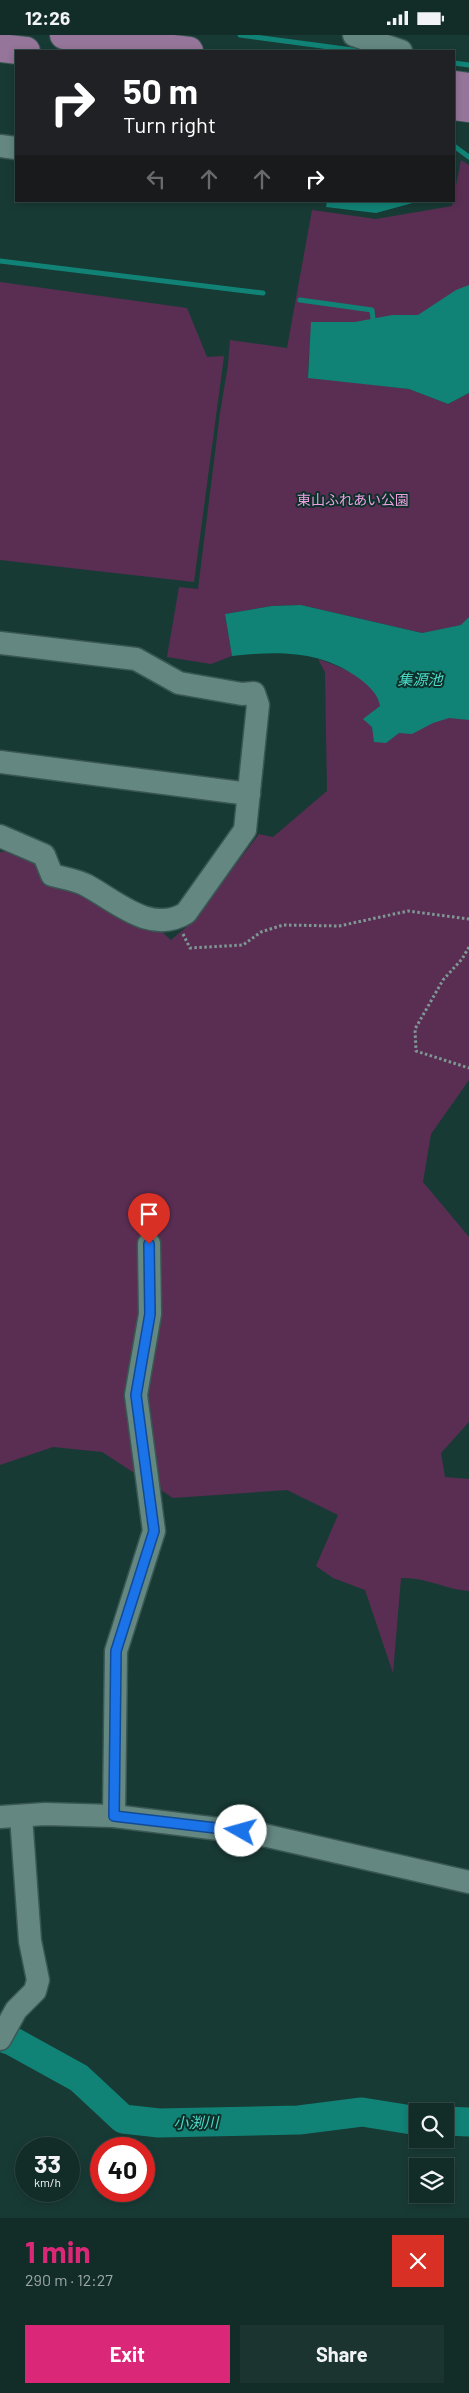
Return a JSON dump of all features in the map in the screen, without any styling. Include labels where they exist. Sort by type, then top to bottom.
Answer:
[{"type":"main road","points":[[64,35],[115,38],[183,50]]},
{"type":"main road","points":[[0,48],[17,50]]},
{"type":"main road","points":[[455,85],[469,87]]},
{"type":"main road","points":[[455,106],[469,108]]},
{"type":"street","points":[[354,35],[399,50]]},
{"type":"street","points":[[0,145],[15,148]]},
{"type":"street","points":[[0,643],[136,659],[179,683],[242,694],[254,693],[258,705],[246,830],[186,913],[175,920],[167,921],[132,914],[83,883],[52,875],[44,855],[0,836]]},
{"type":"street","points":[[0,762],[249,794]]},
{"type":"street","points":[[114,1816],[116,1651],[154,1531],[136,1395],[150,1314],[149,1244]]},
{"type":"street","points":[[0,2039],[16,2010],[35,1991],[38,1981],[11,1817],[45,1814],[114,1816],[259,1834],[469,1882]]},
{"type":"path","points":[[175,920],[190,948],[243,945],[261,932],[282,925],[339,925],[408,911],[469,919]]},
{"type":"path","points":[[469,947],[462,959],[443,980],[415,1029],[416,1051],[469,1068]]},
{"type":"green space","name":"東山ふれあい公園","points":[[461,160],[469,165],[469,340],[309,351],[308,377],[409,389],[448,404],[469,393],[469,617],[462,625],[422,633],[301,605],[272,606],[225,614],[232,656],[211,664],[167,657],[179,587],[198,589],[230,340],[287,348],[312,210],[376,219],[452,206],[453,202],[455,202],[455,191]]},
{"type":"green space","points":[[0,282],[187,308],[207,357],[224,356],[194,582],[0,560]]},
{"type":"green space","points":[[318,659],[356,675],[372,689],[380,706],[373,712],[372,727],[375,742],[469,672],[469,1080],[431,1134],[423,1182],[469,1237],[469,1422],[441,1453],[445,1477],[469,1479],[469,1591],[419,1579],[401,1578],[393,1673],[365,1590],[333,1578],[316,1566],[338,1515],[287,1490],[173,1498],[102,1452],[53,1447],[0,1465],[0,852],[8,851],[34,860],[44,885],[82,889],[160,930],[171,940],[190,924],[259,834],[273,837],[327,791],[325,672]]},
{"type":"water","points":[[327,202],[416,202],[376,213],[326,207]]},
{"type":"water","points":[[469,285],[469,393],[448,404],[409,389],[308,378],[311,322],[355,322],[392,315],[418,315],[456,290]]},
{"type":"water","name":"集源池","points":[[301,605],[422,633],[461,625],[469,617],[469,720],[449,718],[433,723],[412,734],[399,733],[386,743],[374,742],[372,727],[363,719],[380,706],[379,702],[370,687],[345,669],[330,662],[282,653],[232,656],[225,614],[272,606]]},
{"type":"waterway","points":[[240,35],[352,50]]},
{"type":"waterway","points":[[455,63],[469,65]]},
{"type":"waterway","points":[[455,147],[469,157]]},
{"type":"waterway","points":[[0,261],[263,293]]},
{"type":"waterway","points":[[300,300],[372,310],[373,319]]},
{"type":"waterway","name":"小渕川","points":[[0,2037],[12,2041],[79,2078],[123,2119],[159,2123],[299,2120],[362,2112],[409,2120]]},
{"type":"waterway","name":"小渕川","points":[[454,2121],[469,2122]]},
{"type":"route","points":[[149,1244],[150,1314],[136,1395],[154,1531],[116,1651],[114,1816],[241,1831]]}]
